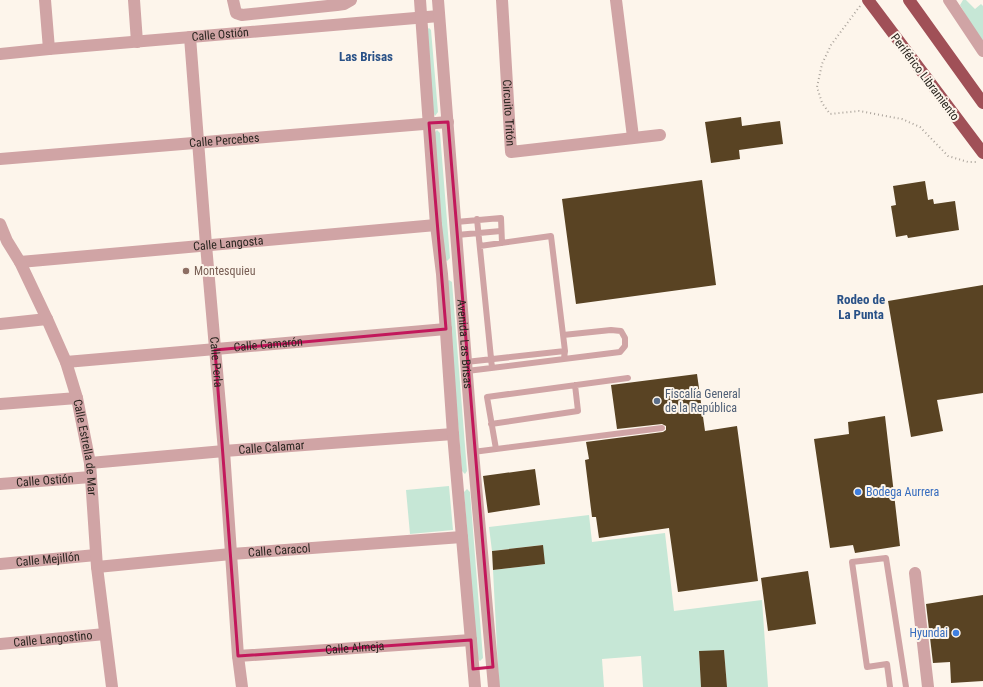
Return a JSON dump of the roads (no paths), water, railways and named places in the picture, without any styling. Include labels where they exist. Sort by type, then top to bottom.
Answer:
[{"type":"highway","name":"Periférico Libramiento","points":[[868,0],[983,153]]},
{"type":"highway","points":[[909,0],[983,103]]},
{"type":"highway","points":[[967,132],[983,149]]},
{"type":"street","points":[[45,0],[49,48]]},
{"type":"street","points":[[134,0],[137,42]]},
{"type":"street","points":[[233,0],[236,13],[242,15],[337,5],[344,4],[351,0]]},
{"type":"street","name":"Avenida Las Brisas","points":[[420,0],[436,225],[442,274],[453,434],[475,687]]},
{"type":"street","name":"Avenida Las Brisas","points":[[438,0],[473,452],[494,687]]},
{"type":"street","name":"Circuito Tritón","points":[[502,0],[511,152],[660,134]]},
{"type":"street","points":[[616,0],[633,138]]},
{"type":"street","points":[[949,0],[983,51]]},
{"type":"street","name":"Calle Ostión","points":[[0,54],[49,48],[137,42],[439,16]]},
{"type":"street","name":"Calle Perla","points":[[190,37],[224,451],[238,656],[242,687]]},
{"type":"street","name":"Calle Percebes","points":[[0,159],[448,122]]},
{"type":"street","name":"Calle Estrella de Mar","points":[[0,224],[4,242],[20,262],[48,319],[66,362],[77,398],[90,463],[97,567],[112,687]]},
{"type":"street","name":"Calle Langosta","points":[[20,262],[436,225]]},
{"type":"street","points":[[442,274],[459,273]]},
{"type":"street","points":[[0,324],[48,319]]},
{"type":"street","name":"Calle Camarón","points":[[66,362],[446,329]]},
{"type":"street","points":[[0,404],[77,398]]},
{"type":"street","name":"Calle Calamar","points":[[90,463],[224,451],[453,434]]},
{"type":"street","name":"Calle Ostión","points":[[0,484],[91,477]]},
{"type":"street","name":"Calle Caracol","points":[[97,567],[231,554],[462,537]]},
{"type":"street","name":"Calle Mejillón","points":[[0,564],[96,555]]},
{"type":"street","points":[[915,573],[928,687]]},
{"type":"street","name":"Calle Langostino","points":[[0,644],[105,634]]},
{"type":"street","name":"Calle Almeja","points":[[238,656],[471,640]]},
{"type":"street","points":[[473,669],[493,667]]},
{"type":"lane","points":[[456,222],[501,218],[502,243]]},
{"type":"lane","points":[[477,219],[492,368]]},
{"type":"lane","points":[[456,235],[501,231]]},
{"type":"lane","points":[[480,246],[551,236],[565,351],[564,358]]},
{"type":"lane","points":[[467,366],[492,368],[620,352],[625,346],[625,338],[621,331],[611,330],[563,335]]},
{"type":"lane","points":[[467,366],[491,359],[565,351]]},
{"type":"lane","points":[[540,353],[541,362]]},
{"type":"lane","points":[[516,357],[516,365]]},
{"type":"lane","points":[[496,449],[487,397],[628,378]]},
{"type":"lane","points":[[491,424],[578,411],[576,385]]},
{"type":"lane","points":[[473,452],[662,428]]},
{"type":"lane","points":[[890,687],[887,664],[867,667],[852,562],[886,558],[906,687]]},
{"type":"place","name":"Montesquieu","points":[[186,271]]},
{"type":"place","name":"Fiscalía General de la República","points":[[657,401]]},
{"type":"place","name":"Bodega Aurrera","points":[[858,492]]},
{"type":"place","name":"Hyundai","points":[[956,633]]},
{"type":"district","name":"Las Brisas","points":[[366,56]]},
{"type":"district","name":"Rodeo de La Punta","points":[[861,306]]}]
